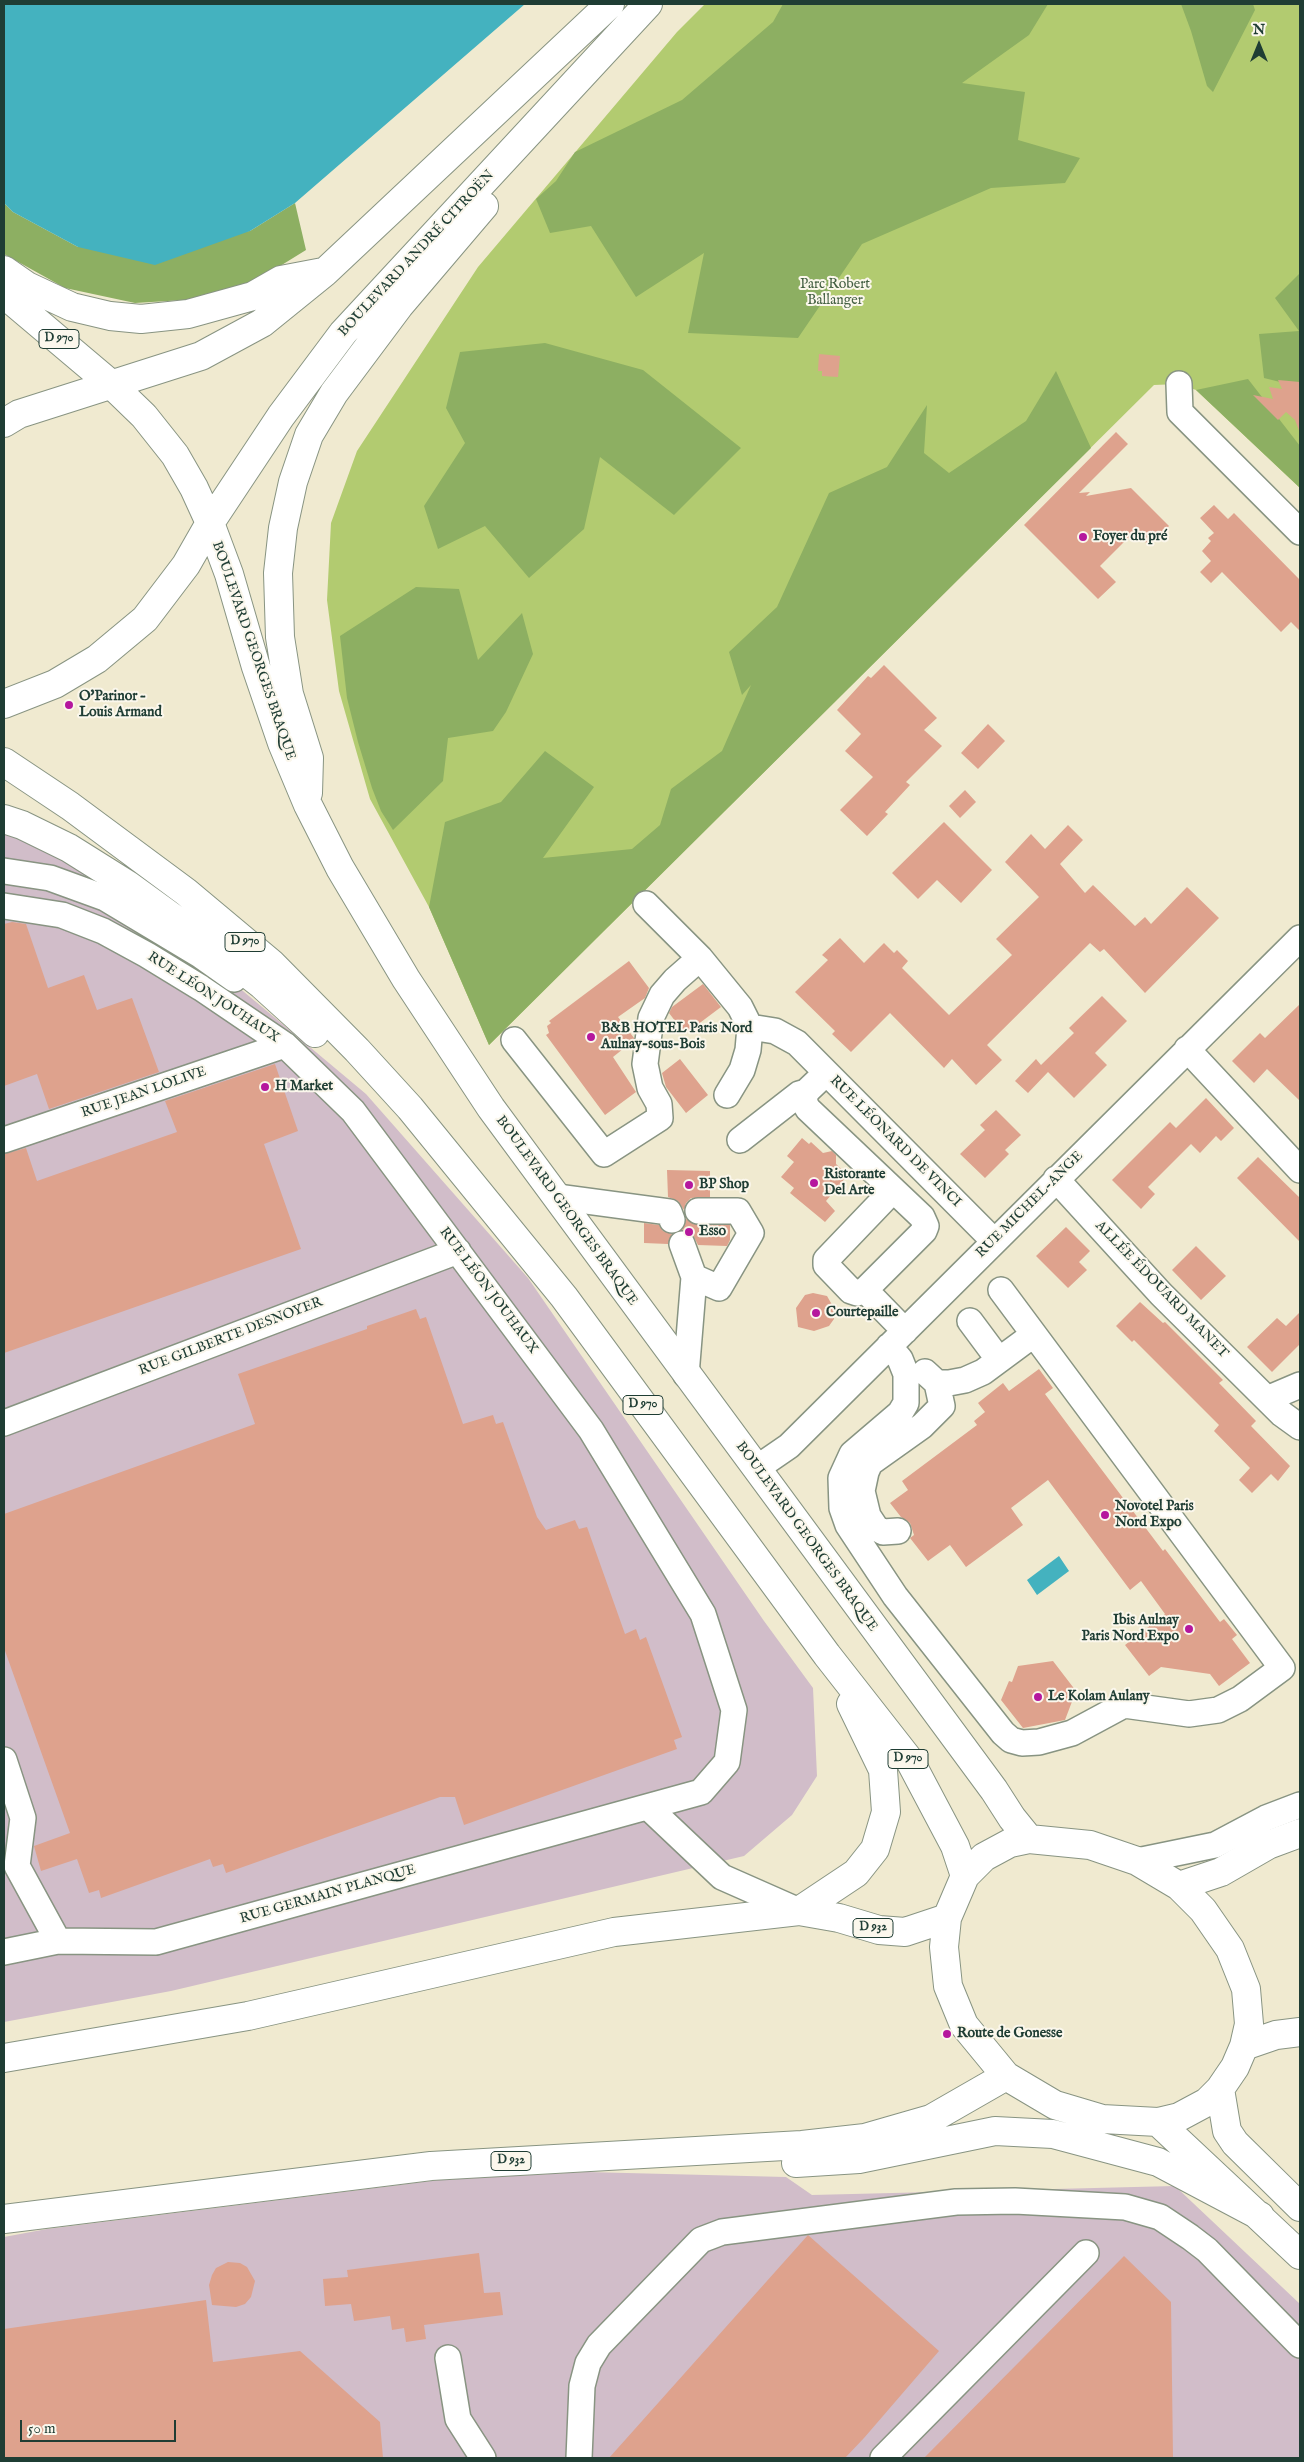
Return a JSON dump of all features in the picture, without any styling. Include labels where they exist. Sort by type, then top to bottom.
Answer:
[{"type":"main road","points":[[4,423],[19,414],[113,386],[201,356],[262,323],[325,272],[610,4]]},
{"type":"main road","name":"BOULEVARD ANDRÉ CITROËN","points":[[4,704],[55,684],[97,659],[145,619],[186,565],[210,523],[281,416],[343,333],[648,4]]},
{"type":"main road","points":[[308,805],[309,758],[289,694],[280,637],[278,573],[283,528],[293,482],[309,435],[334,393],[399,306],[484,207],[493,171]]},
{"type":"main road","points":[[4,270],[27,286],[72,308],[110,316],[141,319],[188,314],[253,296],[281,280],[325,272]]},
{"type":"main road","name":"D 970","points":[[4,294],[113,386]]},
{"type":"main road","name":"BOULEVARD GEORGES BRAQUE","points":[[113,386],[144,416],[174,455],[194,488],[210,523],[229,574],[256,668],[282,743],[308,805],[340,868],[406,979],[492,1108],[941,1722],[1029,1838]]},
{"type":"main road","name":"D 970","points":[[4,762],[70,806],[179,886],[272,964],[364,1057],[453,1159],[564,1297],[827,1655],[910,1761],[955,1846],[965,1876]]},
{"type":"main road","points":[[4,819],[22,825],[69,848],[128,885],[208,943],[291,1010],[348,1064],[415,1138],[453,1159]]},
{"type":"main road","points":[[799,1911],[856,1873],[875,1849],[886,1812],[883,1770],[827,1655]]},
{"type":"main road","points":[[1179,1886],[1221,1872],[1268,1845],[1300,1833]]},
{"type":"main road","points":[[1029,1838],[1090,1845],[1137,1862],[1179,1886],[1204,1910],[1230,1949],[1246,1989],[1249,2024],[1244,2046],[1235,2067],[1220,2089],[1207,2102],[1179,2117],[1158,2122],[1102,2119],[1064,2108],[1028,2090],[1006,2076],[964,2025],[948,1986],[944,1947],[947,1918],[965,1876],[984,1857],[1010,1843],[1029,1838]]},
{"type":"main road","name":"D 932","points":[[4,2058],[248,2016],[614,1932],[799,1911],[839,1918],[879,1930],[905,1932],[947,1918]]},
{"type":"main road","points":[[1244,2046],[1276,2034],[1300,2032]]},
{"type":"main road","name":"D 932","points":[[4,2219],[431,2166],[802,2145],[864,2138],[931,2119],[1006,2076]]},
{"type":"main road","points":[[1220,2089],[1227,2131],[1231,2137],[1300,2207]]},
{"type":"main road","points":[[1158,2122],[1300,2255]]},
{"type":"main road","points":[[640,2154],[747,2166],[859,2159],[995,2131],[1053,2134],[1158,2162],[1260,2216]]},
{"type":"street","points":[[1179,384],[1180,412],[1300,532]]},
{"type":"street","points":[[4,871],[50,878],[105,898],[200,954],[255,994],[291,1010]]},
{"type":"street","points":[[646,904],[700,958],[740,1007],[750,1027],[748,1050],[742,1070],[727,1095]]},
{"type":"street","name":"RUE LÉON JOUHAUX","points":[[4,906],[62,915],[103,931],[201,988],[285,1045],[353,1110],[591,1430],[703,1614],[734,1710],[727,1762],[701,1792],[648,1807]]},
{"type":"street","name":"RUE MICHEL-ANGE","points":[[757,1468],[790,1446],[898,1345],[994,1241],[1300,938]]},
{"type":"street","points":[[514,1040],[604,1154],[660,1118],[658,1104],[650,1088],[645,1064],[650,1018],[662,995],[675,980],[700,958]]},
{"type":"street","name":"RUE LÉONARD DE VINCI","points":[[750,1027],[775,1031],[797,1043],[994,1241]]},
{"type":"street","name":"RUE JEAN LOLIVE","points":[[4,1140],[285,1045]]},
{"type":"street","points":[[1187,1049],[1300,1170]]},
{"type":"street","points":[[740,1140],[799,1094],[806,1092],[826,1073]]},
{"type":"street","points":[[806,1092],[804,1102],[808,1109],[922,1217],[926,1226],[924,1231],[865,1290],[857,1293],[850,1291],[826,1265],[826,1260],[893,1190]]},
{"type":"street","name":"ALLÉE ÉDOUARD MANET","points":[[1056,1179],[1161,1294],[1282,1414],[1300,1427]]},
{"type":"street","points":[[557,1197],[680,1214],[738,1211],[751,1232],[719,1288],[694,1277]]},
{"type":"street","points":[[682,1244],[694,1277],[686,1375]]},
{"type":"street","name":"RUE GILBERTE DESNOYER","points":[[4,1423],[458,1251]]},
{"type":"street","points":[[865,1290],[898,1345],[937,1383],[942,1406],[922,1426],[870,1463],[866,1472],[862,1491],[868,1516],[876,1528],[883,1532],[898,1531]]},
{"type":"street","points":[[898,1345],[906,1374],[906,1404],[900,1413],[852,1454],[841,1478],[842,1508],[848,1525],[895,1596],[996,1726],[1012,1740],[1022,1743],[1054,1739],[1072,1733],[1124,1705],[1190,1714],[1218,1710],[1240,1699],[1282,1668],[1001,1290]]},
{"type":"street","points":[[970,1322],[999,1360]]},
{"type":"street","points":[[937,1383],[965,1380],[983,1372],[1033,1335]]},
{"type":"street","points":[[1267,1399],[1300,1385]]},
{"type":"street","points":[[4,1760],[23,1818],[17,1866],[58,1941]]},
{"type":"street","points":[[1137,1862],[1215,1845],[1266,1818],[1300,1805]]},
{"type":"street","points":[[648,1807],[722,1877],[799,1911]]},
{"type":"street","name":"RUE GERMAIN PLANQUE","points":[[4,1952],[58,1941],[156,1942],[648,1807]]},
{"type":"street","points":[[579,2458],[582,2386],[588,2363],[599,2345],[701,2240],[722,2232],[956,2202],[1015,2201],[1125,2206],[1160,2217],[1196,2241],[1300,2345]]},
{"type":"street","points":[[883,2458],[1086,2253]]},
{"type":"street","points":[[448,2358],[458,2419],[483,2458]]},
{"type":"shaded area","points":[[4,830],[76,865],[231,981],[366,1094],[528,1278],[764,1621],[813,1688],[817,1776],[792,1815],[744,1856],[171,1991],[4,2022]]},
{"type":"shaded area","points":[[587,2172],[786,2177],[812,2195],[1175,2186],[1300,2304],[1300,2458],[4,2458],[4,2237],[47,2229],[439,2180]]},
{"type":"green space","name":"Parc Robert Ballanger","points":[[705,4],[1300,4],[1300,488],[1196,390],[1179,384],[1154,385],[489,1045],[429,907],[370,799],[339,691],[327,600],[331,523],[357,451],[478,267],[677,32]]},
{"type":"green space","points":[[783,4],[1048,4],[1029,35],[962,83],[1025,92],[1018,140],[1080,158],[1065,183],[991,188],[862,244],[798,338],[688,333],[704,253],[636,297],[591,226],[550,233],[536,199],[556,181],[575,152],[682,100],[773,22]]},
{"type":"green space","points":[[1181,4],[1253,4],[1255,10],[1213,92],[1207,86]]},
{"type":"green space","points":[[4,203],[13,212],[78,247],[250,231],[295,203],[306,250],[251,284],[200,299],[135,303],[65,288],[4,254]]},
{"type":"green space","points":[[1300,273],[1300,387],[1264,378],[1259,334],[1299,331],[1275,298]]},
{"type":"green space","points":[[545,343],[643,370],[741,448],[674,515],[600,457],[584,529],[529,578],[485,526],[438,549],[424,506],[465,443],[446,408],[460,352]]},
{"type":"green space","points":[[1056,371],[1091,448],[489,1045],[429,907],[445,822],[501,802],[545,751],[594,787],[543,858],[632,849],[660,825],[671,789],[722,751],[751,685],[742,695],[729,652],[777,607],[829,493],[887,467],[927,405],[924,453],[949,473],[1026,421]]},
{"type":"green space","points":[[1248,379],[1300,446],[1300,488],[1196,390]]},
{"type":"green space","points":[[416,587],[459,589],[478,660],[522,613],[533,654],[506,712],[493,731],[448,738],[443,781],[393,830],[381,811],[358,742],[347,698],[340,636]]},
{"type":"water","points":[[4,4],[525,4],[295,203],[250,231],[155,265],[78,247],[13,212],[4,203]]},
{"type":"water","points":[[1059,1556],[1069,1571],[1037,1595],[1027,1580]]},
{"type":"building","points":[[819,354],[840,356],[838,377],[822,376],[822,371],[818,371]]},
{"type":"building","points":[[1278,380],[1300,382],[1300,433],[1295,420],[1286,412],[1278,420],[1253,395],[1273,399],[1269,387],[1282,389]]},
{"type":"building","name":"Foyer du pré","points":[[1116,432],[1128,444],[1079,493],[1090,492],[1086,496],[1131,488],[1169,526],[1149,546],[1135,531],[1100,566],[1116,582],[1098,599],[1024,525]]},
{"type":"building","points":[[1214,505],[1228,519],[1234,513],[1300,580],[1300,631],[1291,622],[1281,632],[1222,572],[1211,583],[1200,572],[1211,561],[1202,551],[1211,541],[1208,538],[1214,533],[1200,518]]},
{"type":"building","points":[[884,665],[937,718],[924,730],[942,746],[906,782],[910,785],[885,812],[888,814],[867,836],[840,810],[873,777],[845,751],[861,734],[837,710],[868,676],[871,678]]},
{"type":"building","points":[[988,724],[1005,741],[978,769],[961,753]]},
{"type":"building","points":[[965,790],[976,802],[960,818],[949,806]]},
{"type":"building","points":[[944,822],[992,870],[961,903],[937,880],[918,899],[892,873]]},
{"type":"building","points":[[1068,825],[1083,840],[1060,864],[1085,893],[1093,885],[1135,926],[1145,917],[1151,924],[1187,887],[1219,918],[1145,993],[1104,949],[1100,952],[1090,943],[987,1045],[1002,1060],[976,1085],[952,1059],[944,1068],[890,1013],[851,1052],[832,1034],[835,1031],[795,992],[828,960],[822,955],[840,938],[864,963],[884,943],[894,953],[897,950],[908,961],[902,968],[949,1015],[1012,955],[996,939],[1039,897],[1005,862],[1031,834],[1045,849]]},
{"type":"building","points":[[12,922],[26,924],[48,988],[84,975],[97,1010],[132,998],[159,1072],[49,1109],[37,1074],[4,1086],[4,924]]},
{"type":"building","name":"B&B HOTEL Paris Nord Aulnay-sous-Bois","points":[[629,961],[649,988],[645,998],[618,1017],[634,1038],[633,1041],[613,1057],[636,1092],[605,1115],[546,1035],[549,1033],[547,1026],[551,1023],[549,1021]]},
{"type":"building","points":[[703,984],[721,1007],[685,1034],[669,1013],[672,1007]]},
{"type":"building","points":[[1102,996],[1127,1021],[1095,1053],[1107,1065],[1074,1098],[1048,1072],[1028,1093],[1015,1081],[1036,1059],[1041,1065],[1074,1033],[1069,1028]]},
{"type":"building","points":[[1300,1004],[1300,1101],[1267,1069],[1254,1083],[1232,1061],[1260,1033],[1265,1038]]},
{"type":"building","points":[[680,1059],[708,1095],[686,1113],[666,1087],[662,1073]]},
{"type":"building","points":[[275,1064],[298,1131],[264,1144],[301,1249],[4,1353],[4,1154],[26,1148],[37,1181],[177,1132],[165,1101]]},
{"type":"building","points":[[1206,1098],[1234,1128],[1221,1141],[1216,1136],[1200,1153],[1191,1144],[1148,1187],[1155,1194],[1141,1209],[1112,1180],[1170,1122],[1176,1128]]},
{"type":"building","points":[[996,1110],[1021,1135],[1005,1150],[1009,1154],[985,1178],[960,1154],[985,1130],[980,1125]]},
{"type":"building","name":"Ristorante Del Arte","points":[[802,1138],[809,1144],[811,1142],[823,1153],[832,1151],[836,1155],[836,1164],[848,1175],[826,1201],[835,1211],[825,1222],[790,1193],[794,1188],[781,1177],[794,1162],[787,1156]]},
{"type":"building","points":[[1258,1157],[1300,1198],[1300,1242],[1237,1178]]},
{"type":"building","name":"BP Shop","points":[[667,1170],[710,1171],[710,1197],[691,1198],[686,1203],[684,1210],[678,1201],[668,1197]]},
{"type":"building","points":[[686,1219],[698,1225],[730,1225],[730,1240],[727,1246],[698,1245],[692,1233],[682,1230]]},
{"type":"building","points":[[644,1223],[659,1225],[663,1231],[672,1234],[668,1244],[644,1243]]},
{"type":"building","points":[[1066,1227],[1090,1251],[1079,1262],[1087,1270],[1068,1288],[1036,1256]]},
{"type":"building","points":[[1196,1246],[1226,1276],[1201,1300],[1172,1270]]},
{"type":"building","name":"Courtepaille","points":[[813,1293],[827,1296],[835,1310],[834,1319],[829,1326],[814,1331],[798,1327],[796,1308],[805,1295]]},
{"type":"building","points":[[1140,1302],[1163,1323],[1165,1322],[1223,1380],[1219,1383],[1256,1421],[1251,1426],[1290,1466],[1278,1481],[1271,1474],[1252,1493],[1239,1480],[1250,1468],[1214,1431],[1219,1425],[1134,1340],[1132,1342],[1116,1326]]},
{"type":"building","points":[[416,1309],[420,1319],[426,1317],[463,1424],[493,1415],[496,1424],[503,1422],[537,1517],[546,1530],[575,1520],[579,1529],[587,1527],[625,1634],[636,1629],[640,1640],[646,1637],[682,1737],[674,1740],[677,1749],[464,1825],[455,1797],[440,1797],[226,1873],[223,1864],[213,1867],[210,1859],[101,1898],[99,1890],[89,1893],[77,1859],[41,1871],[34,1846],[70,1833],[4,1648],[4,1514],[255,1424],[238,1374],[367,1329],[367,1326]]},
{"type":"building","points":[[1300,1312],[1300,1344],[1272,1372],[1247,1347],[1277,1318],[1286,1326]]},
{"type":"building","points":[[1039,1369],[1053,1388],[1045,1394],[1071,1429],[1163,1551],[1165,1549],[1220,1622],[1224,1619],[1237,1635],[1232,1639],[1250,1663],[1219,1686],[1210,1674],[1161,1667],[1149,1676],[1125,1645],[1165,1614],[1141,1581],[1130,1590],[1048,1480],[1011,1508],[1023,1525],[966,1567],[950,1545],[928,1561],[910,1538],[914,1535],[910,1523],[901,1517],[890,1503],[908,1490],[902,1481],[977,1425],[974,1421],[985,1412],[978,1403],[1003,1383],[1009,1391]]},
{"type":"building","name":"Le Kolam Aulany","points":[[1053,1661],[1076,1691],[1065,1720],[1023,1728],[1001,1700],[1009,1681],[1012,1682],[1018,1666]]},
{"type":"building","points":[[808,2235],[939,2351],[864,2438],[845,2458],[609,2458]]},
{"type":"building","points":[[479,2253],[484,2293],[500,2292],[503,2315],[424,2325],[426,2339],[406,2342],[404,2328],[392,2330],[390,2316],[354,2321],[351,2304],[325,2306],[323,2279],[348,2277],[347,2270]]},
{"type":"building","points":[[1124,2256],[1171,2302],[1173,2458],[924,2458]]},
{"type":"building","points":[[228,2262],[240,2263],[247,2267],[255,2281],[251,2297],[245,2304],[236,2307],[212,2305],[209,2285],[212,2275],[216,2268]]},
{"type":"building","points":[[206,2300],[213,2362],[300,2351],[380,2422],[383,2458],[4,2458],[4,2329]]},
{"type":"place","name":"Foyer du pré","points":[[1083,537]]},
{"type":"place","name":"O'Parinor – Louis Armand","points":[[69,705]]},
{"type":"place","name":"B&B HOTEL Paris Nord Aulnay-sous-Bois","points":[[591,1037]]},
{"type":"place","name":"H Market","points":[[265,1087]]},
{"type":"place","name":"Ristorante Del Arte","points":[[814,1183]]},
{"type":"place","name":"BP Shop","points":[[689,1185]]},
{"type":"place","name":"Esso","points":[[689,1232]]},
{"type":"place","name":"Courtepaille","points":[[816,1313]]},
{"type":"place","name":"Novotel Paris Nord Expo","points":[[1105,1515]]},
{"type":"place","name":"Ibis Aulnay Paris Nord Expo","points":[[1189,1629]]},
{"type":"place","name":"Le Kolam Aulany","points":[[1038,1697]]},
{"type":"place","name":"Route de Gonesse","points":[[947,2034]]}]
